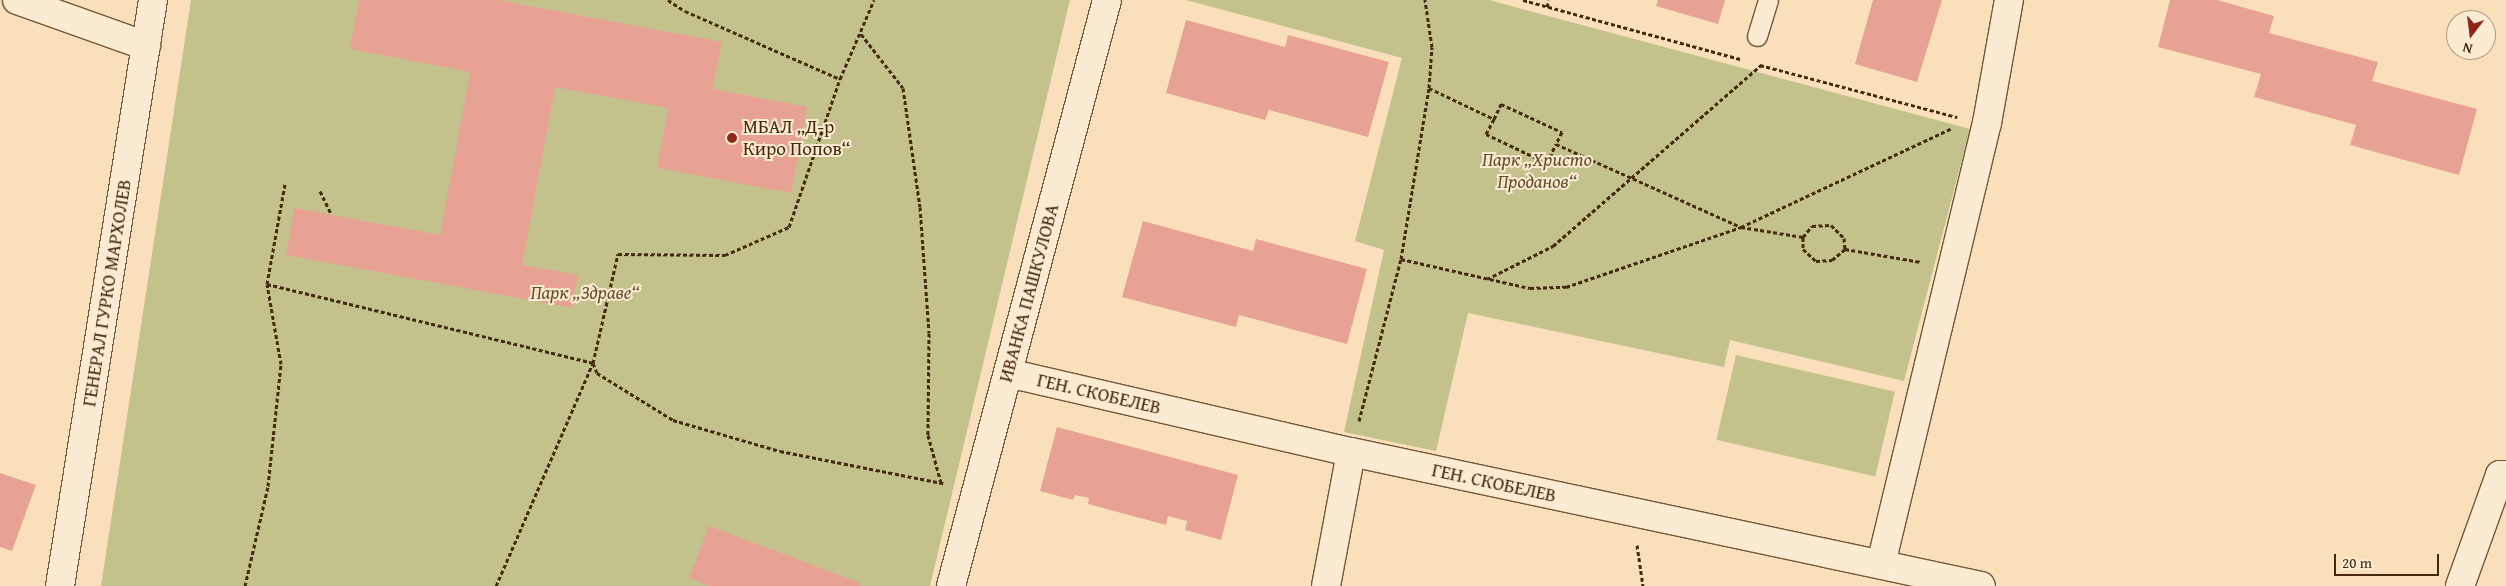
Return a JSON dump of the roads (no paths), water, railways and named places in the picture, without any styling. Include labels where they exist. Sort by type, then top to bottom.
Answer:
[{"type":"street","points":[[16,0],[146,46]]},
{"type":"street","name":"ГЕНЕРАЛ ГУРКО МАРХОЛЕВ","points":[[60,586],[154,0]]},
{"type":"street","name":"ИВАНКА ПАШКУЛОВА","points":[[951,586],[1107,0]]},
{"type":"street","points":[[1881,564],[1987,124],[2009,0]]},
{"type":"street","name":"ГЕН. СКОБЕЛЕВ","points":[[1008,373],[1351,452],[1981,586]]},
{"type":"street","points":[[1326,586],[1351,452]]},
{"type":"street","points":[[2460,586],[2500,475],[2506,475]]},
{"type":"lane","points":[[1757,36],[1768,0]]},
{"type":"place","name":"МБАЛ „Д-р Киро Попов“","points":[[732,138]]},
{"type":"park label","name":"Парк „Христо Проданов“","points":[[1537,171]]},
{"type":"park label","name":"Парк „Здраве“","points":[[585,293]]}]
